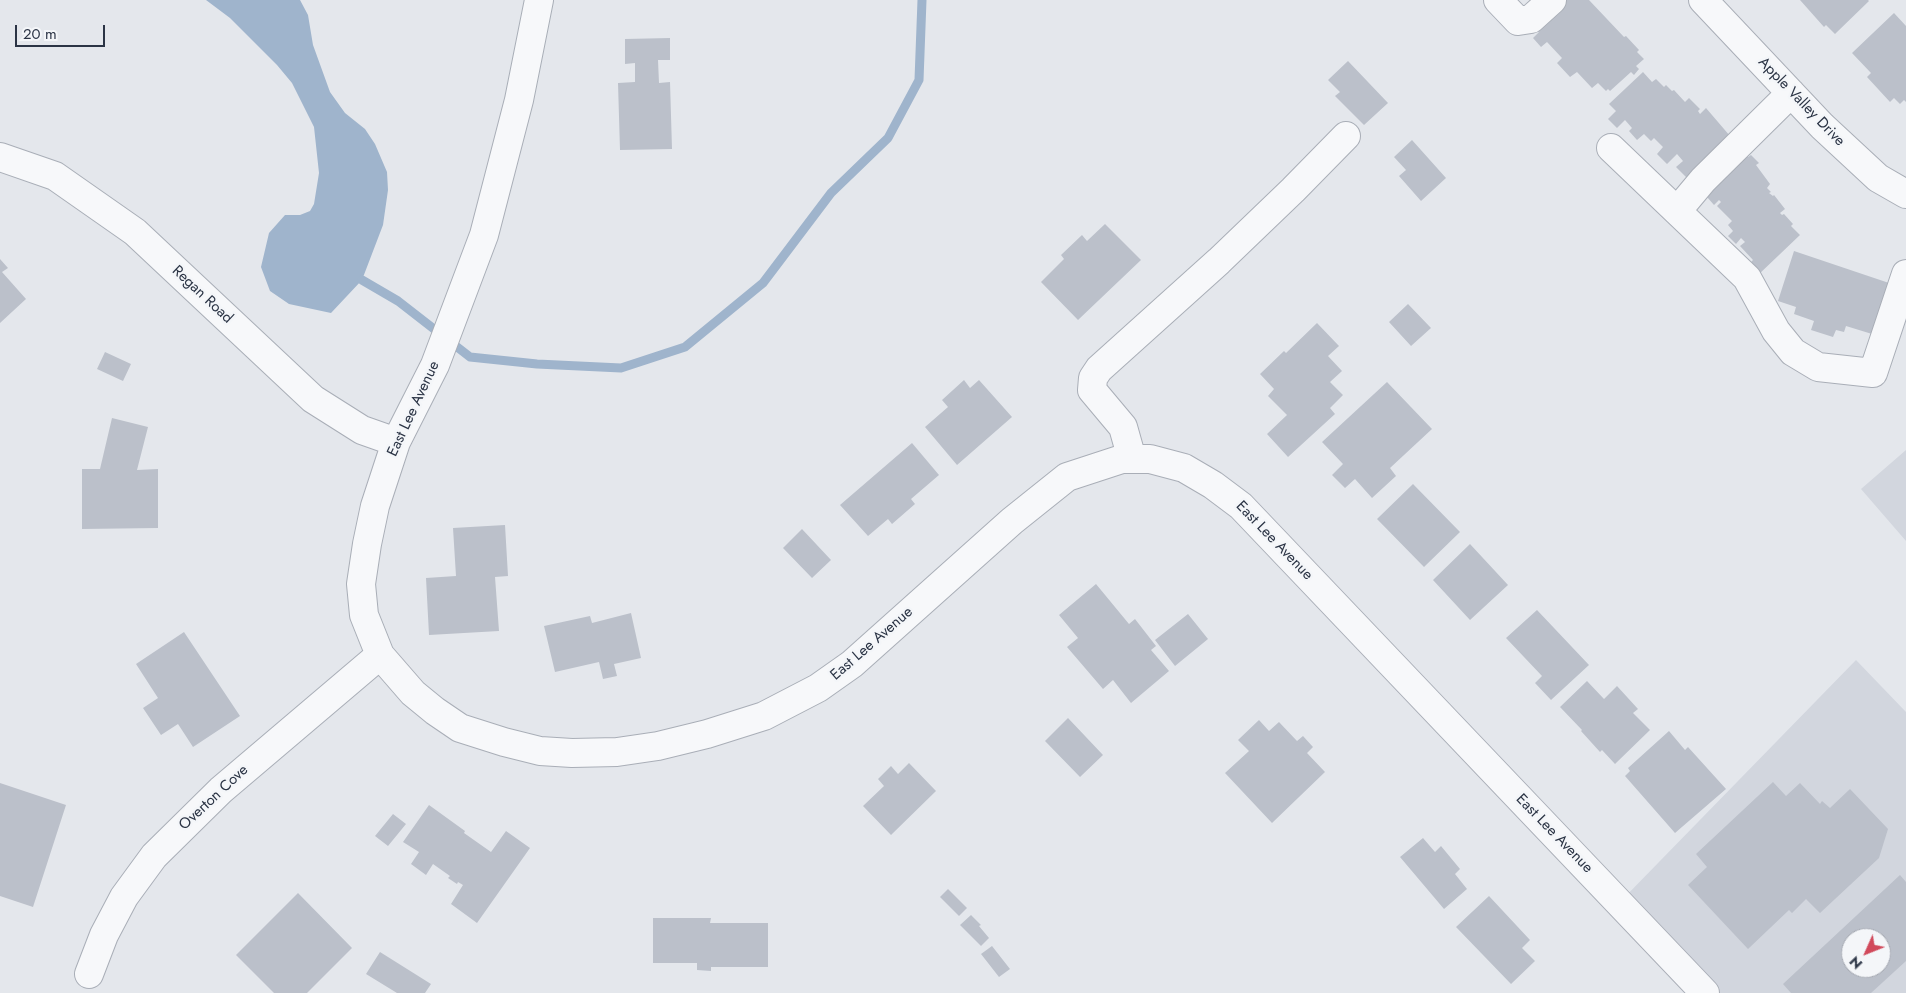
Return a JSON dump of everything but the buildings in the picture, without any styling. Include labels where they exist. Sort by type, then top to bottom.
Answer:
[{"type":"street","name":"East Lee Avenue","points":[[539,0],[518,100],[484,235],[435,365],[396,442],[375,506],[361,584],[364,615],[380,655],[413,693],[435,712],[460,728],[504,742],[540,750],[572,754],[617,752],[658,746],[699,736],[764,716],[818,688],[852,664],[1012,521],[1067,477],[1122,459],[1150,459],[1184,468],[1213,485],[1242,506],[1705,993]]},
{"type":"street","points":[[1498,0],[1518,21],[1530,19],[1552,0]]},
{"type":"street","name":"Apple Valley Drive","points":[[1703,0],[1822,126],[1878,178],[1906,194]]},
{"type":"street","points":[[1677,211],[1703,180],[1791,93]]},
{"type":"street","points":[[1132,459],[1123,428],[1092,390],[1093,378],[1099,369],[1219,261],[1294,190],[1346,136]]},
{"type":"street","points":[[1611,148],[1747,278],[1776,331],[1793,352],[1818,367],[1873,373],[1906,274]]},
{"type":"street","name":"Regan Road","points":[[0,157],[55,176],[134,232],[313,399],[362,430],[396,442]]},
{"type":"street","name":"Overton Cove","points":[[89,974],[104,935],[124,897],[154,856],[220,790],[380,655]]},
{"type":"shaded area","points":[[1906,450],[1906,541],[1861,489]]},
{"type":"shaded area","points":[[1856,660],[1906,712],[1906,993],[1705,993],[1619,903]]},
{"type":"water","points":[[206,0],[300,0],[308,15],[313,45],[330,92],[345,113],[365,129],[375,144],[387,172],[388,190],[383,225],[362,280],[331,313],[289,304],[270,291],[261,267],[269,233],[285,215],[300,215],[310,211],[314,204],[319,173],[314,127],[292,83],[277,65],[230,18]]},
{"type":"waterway","points":[[362,280],[398,301],[470,357],[537,364],[621,368],[685,347],[763,283],[831,193],[888,138],[919,80],[922,0]]}]
